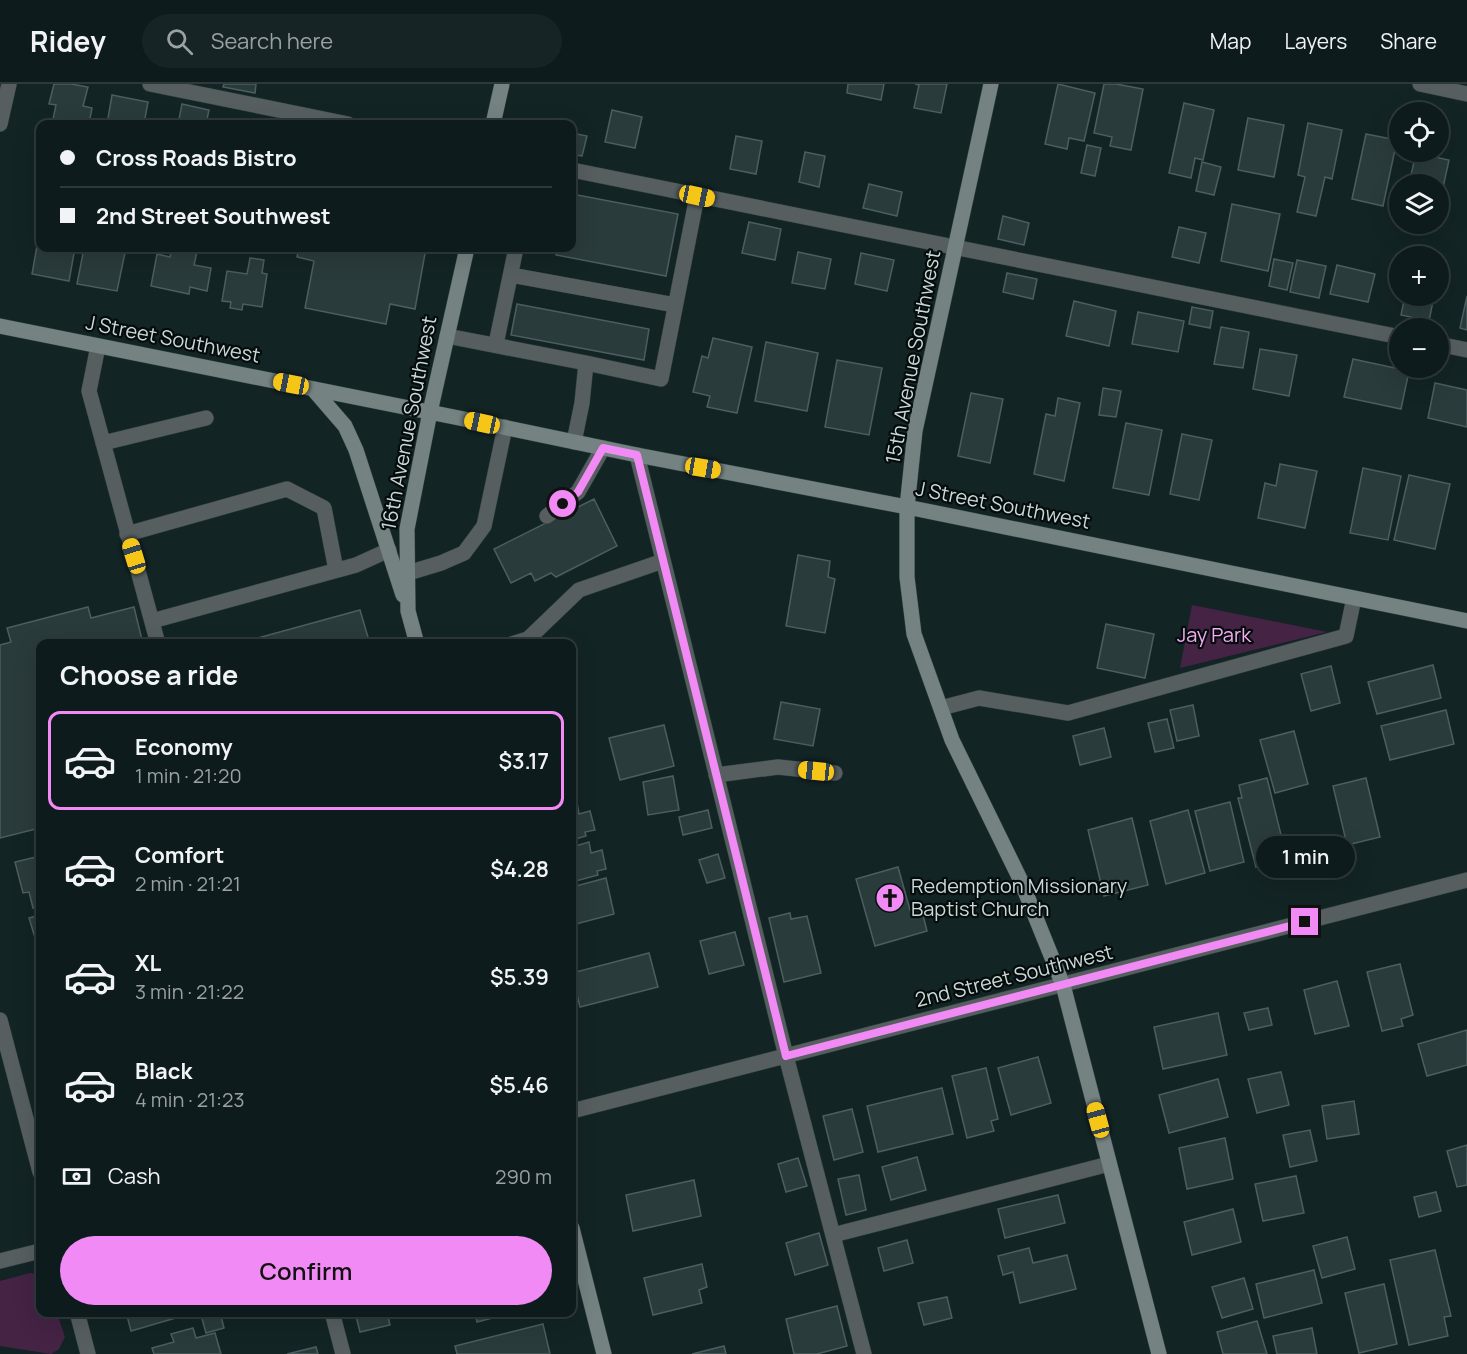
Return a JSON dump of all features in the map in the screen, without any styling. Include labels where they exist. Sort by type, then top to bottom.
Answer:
[{"type":"main road","points":[[494,120],[502,84]]},
{"type":"main road","name":"15th Avenue Southwest","points":[[992,84],[915,431],[907,507],[907,578],[914,634],[952,740],[1021,881],[1063,985],[1159,1354]]},
{"type":"main road","name":"16th Avenue Southwest","points":[[416,639],[408,610],[407,529],[430,412],[466,252]]},
{"type":"main road","name":"J Street Southwest","points":[[0,326],[1467,621]]},
{"type":"main road","points":[[313,388],[347,429],[356,450],[408,610]]},
{"type":"main road","points":[[576,1244],[604,1354]]},
{"type":"street","points":[[0,123],[9,84]]},
{"type":"street","points":[[150,84],[328,120]]},
{"type":"street","points":[[1420,84],[1467,93]]},
{"type":"street","points":[[576,171],[1389,335]]},
{"type":"street","points":[[447,336],[662,379],[697,196]]},
{"type":"street","points":[[496,344],[515,252]]},
{"type":"street","points":[[511,275],[675,305]]},
{"type":"street","points":[[98,346],[89,391],[157,639]]},
{"type":"street","points":[[1449,346],[1467,350]]},
{"type":"street","points":[[574,442],[582,403],[586,363]]},
{"type":"street","points":[[103,443],[206,418]]},
{"type":"street","points":[[408,573],[464,553],[484,526],[505,427]]},
{"type":"street","points":[[548,516],[578,492],[603,448]]},
{"type":"street","points":[[637,455],[786,1056],[864,1354]]},
{"type":"street","points":[[127,534],[287,489],[324,508],[336,570]]},
{"type":"street","points":[[152,621],[356,565],[389,550]]},
{"type":"street","points":[[528,639],[579,590],[663,561]]},
{"type":"street","points":[[941,708],[979,698],[1068,713],[1346,636],[1354,598]]},
{"type":"street","points":[[716,775],[778,767],[835,773]]},
{"type":"street","name":"2nd Street Southwest","points":[[576,1110],[1467,880]]},
{"type":"street","points":[[0,1020],[36,1157]]},
{"type":"street","points":[[833,1235],[1109,1164]]},
{"type":"street","points":[[0,1261],[36,1252]]},
{"type":"street","points":[[78,1317],[88,1354]]},
{"type":"street","points":[[333,1317],[343,1354]]},
{"type":"green space","name":"Jay Park","points":[[1192,605],[1327,632],[1180,668]]},
{"type":"green space","points":[[30,1273],[36,1274],[36,1317],[58,1317],[65,1337],[59,1349],[51,1354],[0,1346],[0,1281]]},
{"type":"building","points":[[54,84],[88,87],[83,106],[92,108],[90,120],[53,120],[56,105],[49,104]]},
{"type":"building","points":[[224,84],[256,84],[255,93],[223,87]]},
{"type":"building","points":[[848,84],[884,84],[881,100],[847,93]]},
{"type":"building","points":[[915,84],[947,84],[941,113],[914,108],[919,85]]},
{"type":"building","points":[[1058,84],[1095,93],[1084,141],[1069,138],[1067,149],[1045,144]]},
{"type":"building","points":[[1104,84],[1143,89],[1131,150],[1110,146],[1112,137],[1094,133]]},
{"type":"building","points":[[112,95],[148,102],[145,120],[108,120]]},
{"type":"building","points":[[1184,103],[1214,110],[1203,160],[1195,158],[1191,178],[1169,173]]},
{"type":"building","points":[[182,104],[209,110],[207,120],[179,120]]},
{"type":"building","points":[[612,110],[642,117],[635,148],[605,142]]},
{"type":"building","points":[[1248,118],[1284,125],[1274,177],[1238,170]]},
{"type":"building","points":[[1308,123],[1342,130],[1332,179],[1325,177],[1316,216],[1297,212],[1305,177],[1298,175]]},
{"type":"building","points":[[576,134],[587,136],[582,156],[576,155]]},
{"type":"building","points":[[1366,134],[1389,138],[1389,162],[1392,162],[1383,206],[1352,199]]},
{"type":"building","points":[[736,136],[762,141],[756,174],[730,169]]},
{"type":"building","points":[[1087,145],[1101,148],[1095,176],[1081,173]]},
{"type":"building","points":[[805,152],[825,156],[819,187],[799,182]]},
{"type":"building","points":[[1202,162],[1221,167],[1214,195],[1196,191]]},
{"type":"building","points":[[1414,162],[1449,162],[1446,174],[1411,174]]},
{"type":"building","points":[[869,184],[902,192],[897,216],[863,208]]},
{"type":"building","points":[[576,195],[678,214],[666,276],[556,255],[556,252],[576,252]]},
{"type":"building","points":[[1232,204],[1280,214],[1268,271],[1221,261]]},
{"type":"building","points":[[1003,216],[1029,223],[1024,245],[998,239]]},
{"type":"building","points":[[749,222],[781,229],[775,260],[742,253]]},
{"type":"building","points":[[1179,227],[1206,233],[1199,263],[1172,257]]},
{"type":"building","points":[[36,252],[74,252],[69,281],[32,274]]},
{"type":"building","points":[[83,252],[125,252],[117,291],[77,284]]},
{"type":"building","points":[[171,252],[197,252],[194,265],[211,268],[207,291],[190,287],[189,294],[151,286],[157,254],[170,257]]},
{"type":"building","points":[[298,252],[425,252],[415,309],[390,304],[386,324],[305,308],[314,261],[297,257]]},
{"type":"building","points":[[798,252],[831,259],[825,289],[792,283]]},
{"type":"building","points":[[861,253],[894,260],[887,291],[855,284]]},
{"type":"building","points":[[250,258],[264,260],[262,273],[267,274],[262,307],[243,304],[242,310],[230,308],[231,302],[222,301],[227,271],[247,274]]},
{"type":"building","points":[[1274,259],[1293,263],[1287,290],[1269,286]]},
{"type":"building","points":[[1297,260],[1326,266],[1319,298],[1290,292]]},
{"type":"building","points":[[1337,265],[1375,274],[1368,302],[1330,294]]},
{"type":"building","points":[[1007,273],[1037,279],[1033,299],[1003,292]]},
{"type":"building","points":[[1467,296],[1467,330],[1460,328]]},
{"type":"building","points":[[1074,301],[1116,311],[1109,346],[1066,336]]},
{"type":"building","points":[[517,304],[649,329],[644,360],[511,335]]},
{"type":"building","points":[[1403,306],[1432,306],[1430,318],[1401,315]]},
{"type":"building","points":[[1192,307],[1213,311],[1210,328],[1189,324]]},
{"type":"building","points":[[1138,312],[1184,321],[1178,352],[1132,344]]},
{"type":"building","points":[[1221,327],[1249,332],[1243,368],[1214,364]]},
{"type":"building","points":[[713,338],[752,347],[737,413],[707,407],[710,396],[693,392],[702,356],[708,358]]},
{"type":"building","points":[[766,342],[818,353],[807,411],[755,401]]},
{"type":"building","points":[[1260,349],[1297,355],[1289,396],[1253,389]]},
{"type":"building","points":[[1353,359],[1389,367],[1389,378],[1408,378],[1401,409],[1344,397]]},
{"type":"building","points":[[837,360],[882,368],[869,435],[825,427]]},
{"type":"building","points":[[1435,383],[1467,390],[1467,427],[1428,418]]},
{"type":"building","points":[[1103,388],[1121,391],[1116,417],[1099,415]]},
{"type":"building","points":[[971,393],[1003,399],[990,463],[958,456]]},
{"type":"building","points":[[1058,398],[1080,403],[1064,481],[1034,474],[1046,414],[1055,416]]},
{"type":"building","points":[[1126,423],[1162,430],[1149,495],[1113,488]]},
{"type":"building","points":[[1182,434],[1212,440],[1199,500],[1170,494]]},
{"type":"building","points":[[1280,464],[1317,471],[1305,528],[1258,518],[1265,483],[1276,486]]},
{"type":"building","points":[[1363,468],[1401,476],[1388,540],[1350,533]]},
{"type":"building","points":[[1409,475],[1450,484],[1435,549],[1394,540]]},
{"type":"building","points":[[594,499],[617,546],[556,577],[551,573],[535,581],[531,573],[511,583],[494,549]]},
{"type":"building","points":[[798,555],[830,561],[828,577],[835,579],[825,633],[786,626]]},
{"type":"building","points":[[88,607],[91,618],[134,607],[142,639],[36,639],[36,829],[0,838],[0,645],[11,642],[7,628]]},
{"type":"building","points":[[360,610],[369,639],[254,639]]},
{"type":"building","points":[[1106,624],[1154,634],[1145,678],[1097,668]]},
{"type":"building","points":[[1433,665],[1441,698],[1377,714],[1368,682]]},
{"type":"building","points":[[1331,666],[1340,703],[1311,711],[1301,674]]},
{"type":"building","points":[[781,702],[820,709],[813,746],[774,739]]},
{"type":"building","points":[[1193,705],[1199,736],[1177,741],[1170,710]]},
{"type":"building","points":[[1446,710],[1454,744],[1390,760],[1381,726]]},
{"type":"building","points":[[1167,719],[1174,748],[1155,752],[1148,723]]},
{"type":"building","points":[[664,725],[674,766],[620,780],[609,738]]},
{"type":"building","points":[[1104,728],[1111,757],[1080,765],[1073,736]]},
{"type":"building","points":[[1294,731],[1308,784],[1275,793],[1260,740]]},
{"type":"building","points":[[673,776],[679,810],[648,815],[643,782]]},
{"type":"building","points":[[1267,778],[1287,859],[1256,867],[1238,798],[1242,798],[1239,785]]},
{"type":"building","points":[[1366,778],[1380,837],[1347,845],[1333,786]]},
{"type":"building","points":[[1230,802],[1244,862],[1210,871],[1195,811]]},
{"type":"building","points":[[576,803],[579,814],[590,811],[595,830],[585,832],[586,836],[576,839]]},
{"type":"building","points":[[708,810],[712,828],[683,835],[679,817]]},
{"type":"building","points":[[1188,810],[1205,873],[1166,884],[1150,821]]},
{"type":"building","points":[[1132,818],[1148,885],[1104,896],[1088,830]]},
{"type":"building","points":[[589,842],[591,853],[602,850],[606,869],[597,871],[598,875],[576,881],[576,846]]},
{"type":"building","points":[[718,854],[725,878],[707,883],[699,860]]},
{"type":"building","points":[[36,857],[36,907],[33,908],[29,892],[23,893],[15,862]]},
{"type":"building","points":[[898,867],[910,910],[921,907],[927,931],[875,946],[856,879]]},
{"type":"building","points":[[606,878],[614,914],[576,924],[576,886]]},
{"type":"building","points":[[790,913],[791,919],[807,916],[821,973],[784,982],[769,918]]},
{"type":"building","points":[[36,916],[36,941],[29,918]]},
{"type":"building","points":[[735,932],[744,965],[709,974],[700,941]]},
{"type":"building","points":[[649,953],[658,987],[580,1007],[576,990],[576,972]]},
{"type":"building","points":[[1400,964],[1413,1015],[1401,1019],[1403,1026],[1382,1031],[1367,972]]},
{"type":"building","points":[[1337,981],[1349,1026],[1315,1034],[1304,990]]},
{"type":"building","points":[[1268,1008],[1272,1025],[1249,1030],[1244,1013]]},
{"type":"building","points":[[1218,1013],[1227,1055],[1163,1069],[1154,1027]]},
{"type":"building","points":[[1467,1030],[1467,1065],[1427,1076],[1418,1044]]},
{"type":"building","points":[[1038,1057],[1051,1103],[1011,1115],[998,1068]]},
{"type":"building","points":[[986,1068],[998,1119],[991,1121],[994,1131],[967,1138],[952,1076]]},
{"type":"building","points":[[1281,1072],[1289,1105],[1257,1113],[1248,1079]]},
{"type":"building","points":[[1218,1079],[1228,1117],[1169,1133],[1159,1095]]},
{"type":"building","points":[[942,1088],[953,1134],[878,1152],[867,1106]]},
{"type":"building","points":[[1354,1101],[1359,1134],[1327,1139],[1322,1106]]},
{"type":"building","points":[[852,1109],[863,1152],[834,1160],[823,1116]]},
{"type":"building","points":[[1310,1130],[1317,1161],[1290,1167],[1283,1135]]},
{"type":"building","points":[[1225,1138],[1233,1179],[1187,1189],[1179,1148]]},
{"type":"building","points":[[1467,1145],[1467,1185],[1457,1187],[1447,1151]]},
{"type":"building","points":[[917,1157],[926,1190],[891,1200],[882,1167]]},
{"type":"building","points":[[798,1158],[807,1186],[786,1192],[778,1164]]},
{"type":"building","points":[[859,1175],[866,1210],[846,1215],[838,1179]]},
{"type":"building","points":[[1296,1176],[1304,1213],[1263,1221],[1255,1184]]},
{"type":"building","points":[[694,1180],[701,1216],[633,1231],[626,1195]]},
{"type":"building","points":[[1436,1192],[1441,1211],[1419,1217],[1414,1197]]},
{"type":"building","points":[[1058,1195],[1065,1223],[1005,1238],[998,1209]]},
{"type":"building","points":[[1233,1209],[1241,1242],[1192,1255],[1184,1222]]},
{"type":"building","points":[[819,1233],[828,1265],[795,1275],[786,1243]]},
{"type":"building","points":[[1347,1237],[1355,1269],[1322,1278],[1313,1246]]},
{"type":"building","points":[[907,1240],[913,1263],[884,1271],[878,1248]]},
{"type":"building","points":[[1029,1248],[1033,1263],[1067,1255],[1076,1289],[1020,1303],[1013,1272],[1003,1275],[998,1256]]},
{"type":"building","points":[[1435,1250],[1451,1316],[1444,1317],[1448,1336],[1409,1345],[1390,1260]]},
{"type":"building","points":[[702,1264],[707,1287],[699,1290],[702,1303],[653,1315],[644,1278]]},
{"type":"building","points":[[1314,1270],[1322,1303],[1264,1318],[1256,1284]]},
{"type":"building","points":[[1244,1278],[1253,1309],[1222,1318],[1212,1287]]},
{"type":"building","points":[[1384,1284],[1397,1344],[1359,1353],[1345,1293]]},
{"type":"building","points":[[947,1297],[952,1318],[924,1325],[918,1303]]},
{"type":"building","points":[[837,1306],[847,1346],[817,1354],[794,1354],[786,1319]]},
{"type":"building","points":[[127,1317],[179,1317],[131,1331]]},
{"type":"building","points":[[202,1317],[221,1317],[224,1328],[206,1333]]},
{"type":"building","points":[[356,1317],[388,1317],[390,1325],[360,1332]]},
{"type":"building","points":[[476,1317],[496,1317],[477,1322]]},
{"type":"building","points":[[1257,1321],[1267,1354],[1223,1354],[1217,1332]]},
{"type":"building","points":[[543,1324],[550,1354],[457,1354],[455,1346]]},
{"type":"building","points":[[193,1328],[196,1338],[215,1333],[221,1354],[154,1354],[152,1348],[174,1342],[171,1334]]},
{"type":"building","points":[[1312,1328],[1317,1354],[1277,1354],[1273,1336]]},
{"type":"building","points":[[724,1346],[726,1354],[692,1354]]},
{"type":"building","points":[[316,1347],[318,1354],[287,1354]]},
{"type":"place","name":"Redemption Missionary Baptist Church","points":[[890,898]]},
{"type":"route","points":[[563,504],[578,492],[603,448],[637,455],[786,1056],[1305,922]]}]
